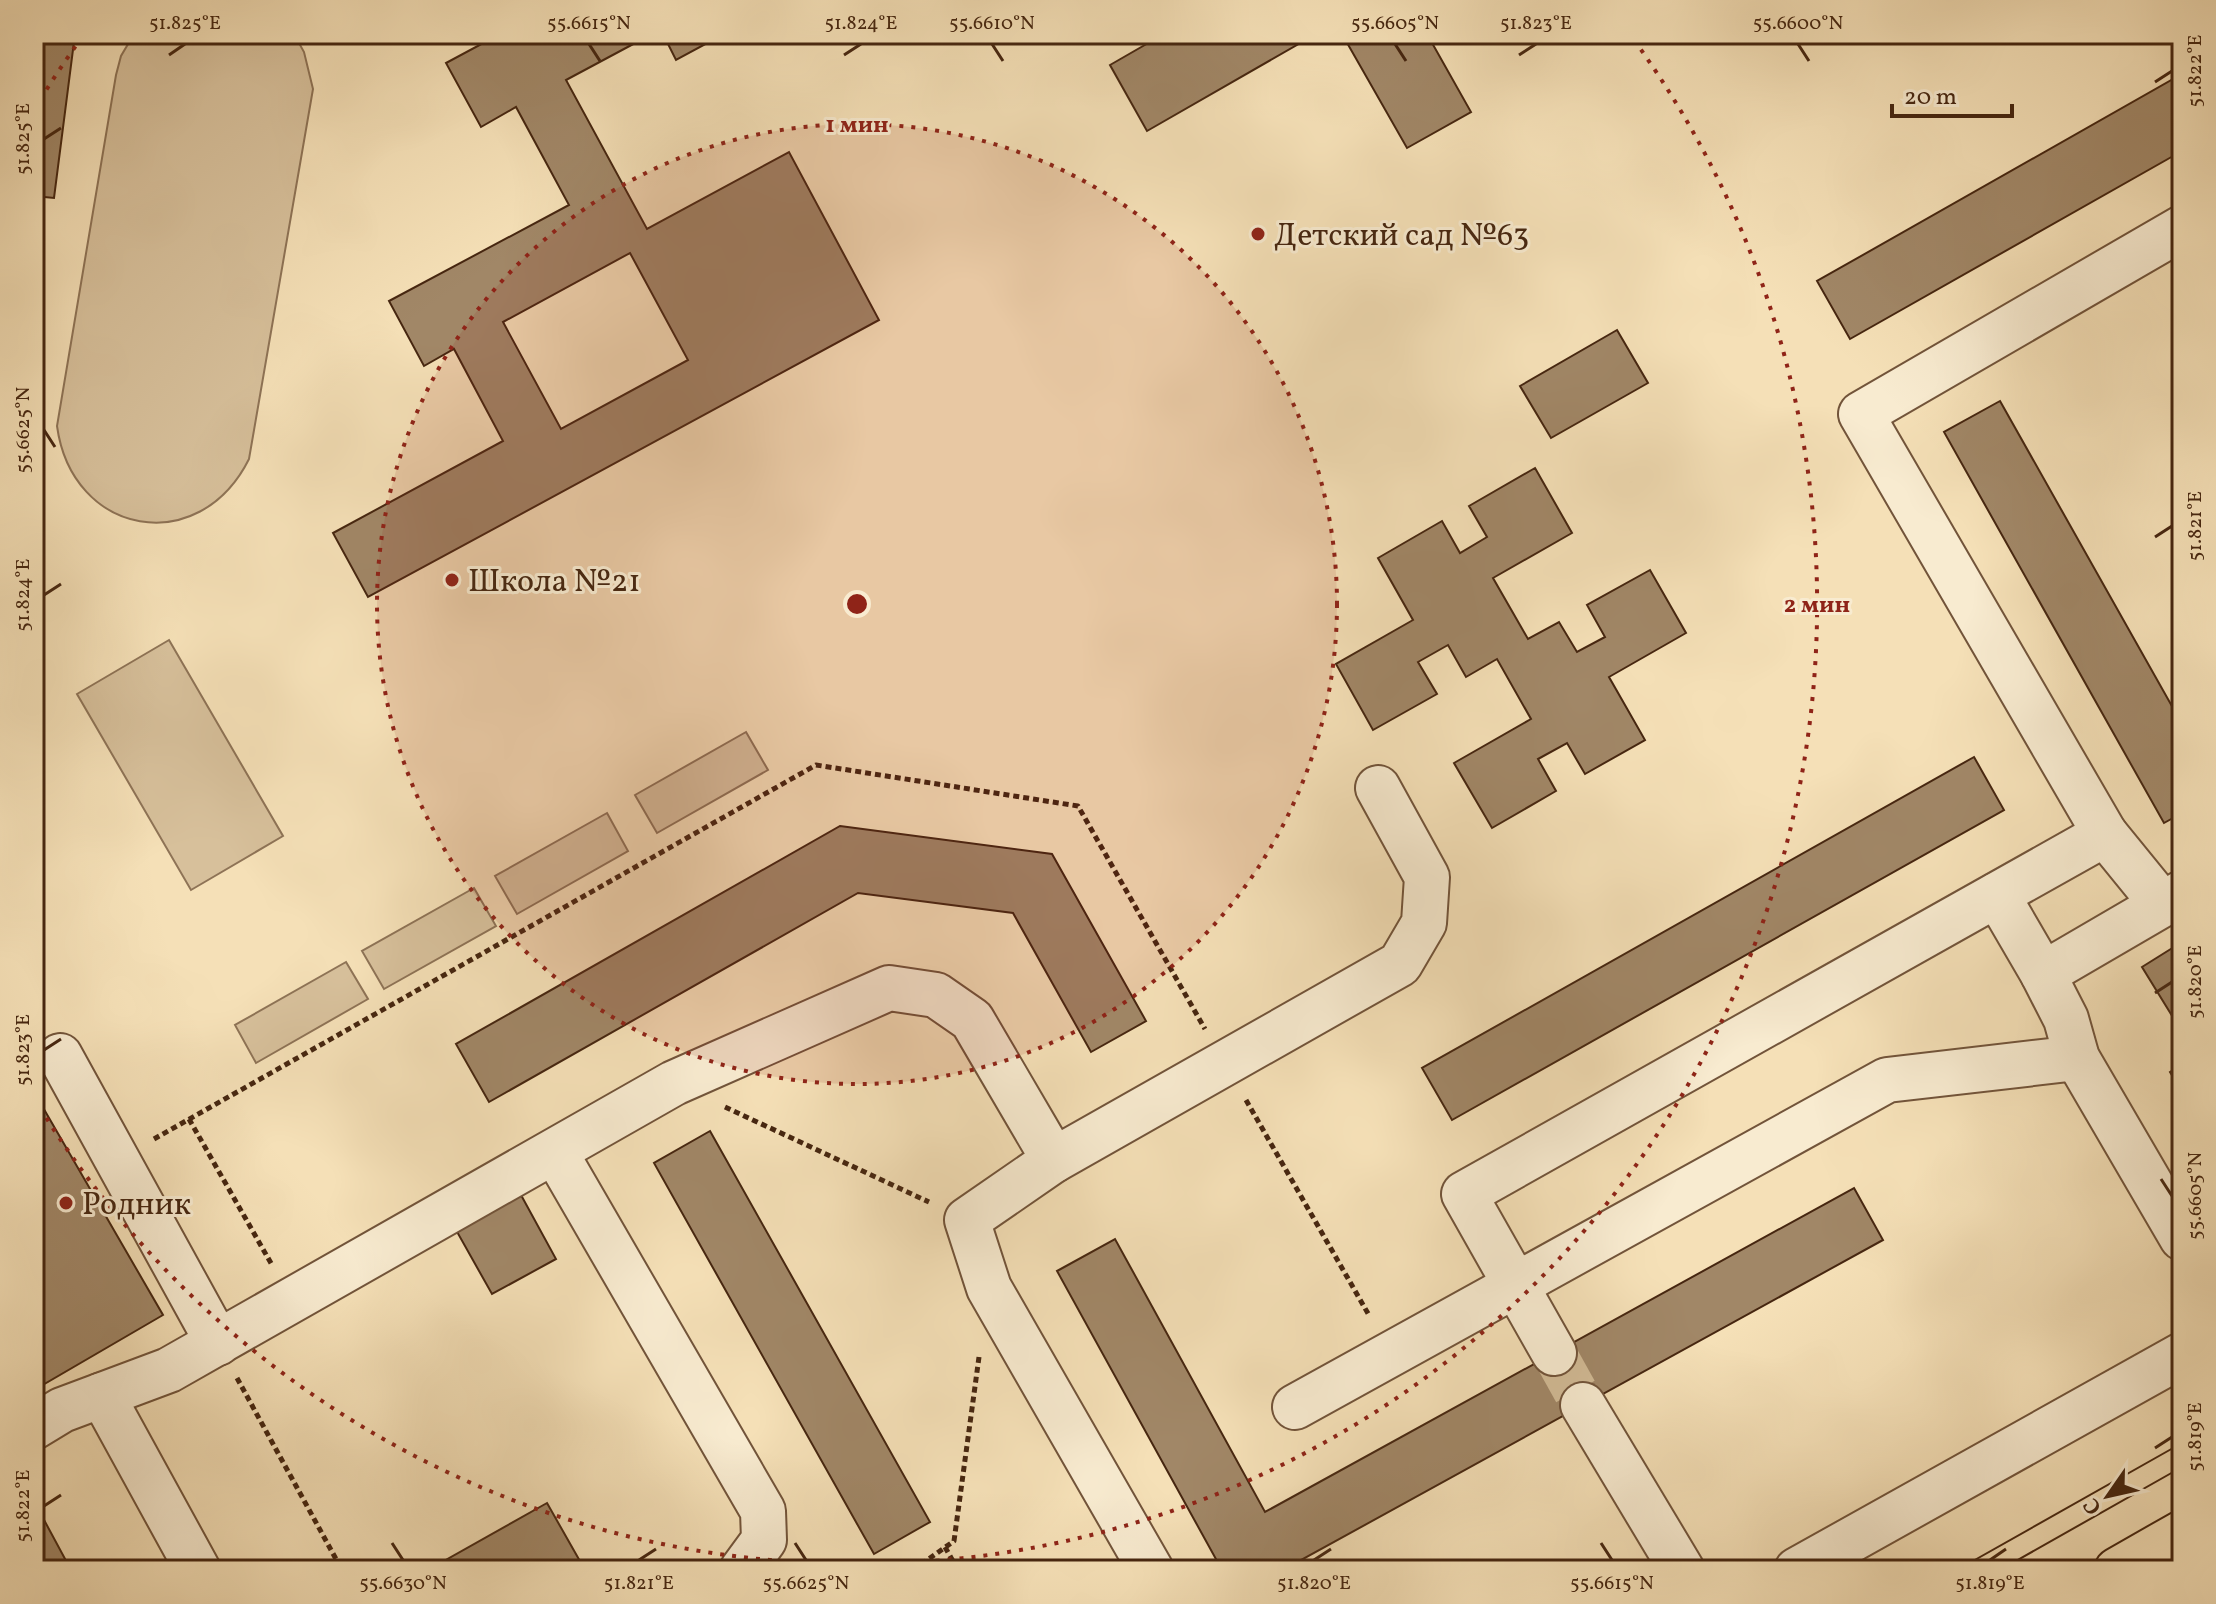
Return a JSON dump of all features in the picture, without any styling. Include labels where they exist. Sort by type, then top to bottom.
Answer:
[{"type":"main road","points":[[2117,1570],[2182,1533]]},
{"type":"lane","points":[[2043,974],[2172,898],[2105,834],[1861,414],[2182,228]]},
{"type":"lane","points":[[1151,1570],[989,1288],[967,1220],[1054,1160],[1400,964],[1424,923],[1427,877],[1378,788]]},
{"type":"lane","points":[[1554,1353],[1464,1194],[2105,834]]},
{"type":"lane","points":[[1997,895],[2066,1019],[2077,1058],[2182,1238]]},
{"type":"lane","points":[[34,1427],[62,1410],[169,1370],[674,1083],[889,988],[936,995],[972,1020],[1054,1160]]},
{"type":"lane","points":[[60,1056],[218,1343]]},
{"type":"lane","points":[[1295,1407],[1887,1080],[2077,1058]]},
{"type":"lane","points":[[555,1152],[763,1511],[764,1540],[742,1570]]},
{"type":"lane","points":[[1797,1570],[2182,1355]]},
{"type":"lane","points":[[102,1395],[198,1570]]},
{"type":"lane","points":[[1583,1405],[1682,1570]]},
{"type":"path","points":[[674,1083],[967,1220]]},
{"type":"path","points":[[189,1119],[292,1300]]},
{"type":"path","points":[[218,1343],[342,1570]]},
{"type":"path","points":[[913,1570],[954,1541],[980,1351]]},
{"type":"path","points":[[945,1547],[958,1570]]},
{"type":"shaded area","points":[[134,34],[294,34],[304,52],[313,89],[249,459],[227,491],[200,512],[170,522],[140,521],[111,511],[86,492],[68,463],[57,426],[116,75],[121,56]]},
{"type":"shaded area","points":[[169,640],[283,836],[191,890],[77,694]]},
{"type":"shaded area","points":[[746,732],[768,770],[657,833],[635,795]]},
{"type":"shaded area","points":[[607,813],[628,851],[517,914],[495,876]]},
{"type":"shaded area","points":[[474,888],[496,926],[384,989],[362,951]]},
{"type":"shaded area","points":[[346,962],[368,999],[256,1063],[235,1025]]},
{"type":"building","points":[[37,34],[75,34],[54,198],[34,196],[34,60]]},
{"type":"building","points":[[500,34],[652,34],[566,80],[647,229],[789,152],[879,320],[368,597],[333,533],[503,441],[454,349],[424,366],[389,301],[569,205],[516,107],[481,127],[446,63]],"holes":[[[630,253],[688,360],[561,429],[503,322]]]},
{"type":"building","points":[[663,34],[724,34],[676,60]]},
{"type":"building","points":[[1164,34],[1316,34],[1147,131],[1110,65]]},
{"type":"building","points":[[1342,34],[1427,34],[1471,112],[1407,148]]},
{"type":"building","points":[[2182,74],[2182,151],[1850,339],[1817,281]]},
{"type":"building","points":[[1617,330],[1648,383],[1551,438],[1520,386]]},
{"type":"building","points":[[2000,401],[2182,724],[2182,813],[2164,823],[1944,432]]},
{"type":"building","points":[[1535,468],[1572,533],[1493,578],[1528,639],[1559,622],[1577,652],[1605,637],[1587,605],[1650,570],[1686,633],[1609,677],[1645,740],[1585,774],[1567,743],[1538,759],[1556,791],[1492,828],[1454,763],[1531,719],[1497,659],[1466,677],[1448,645],[1418,662],[1437,694],[1373,730],[1336,664],[1413,620],[1378,558],[1442,521],[1460,553],[1487,537],[1469,506]]},
{"type":"building","points":[[1974,757],[2004,810],[1452,1120],[1422,1068]]},
{"type":"building","points":[[840,826],[1052,854],[1146,1021],[1091,1052],[1013,913],[858,893],[489,1102],[456,1044]]},
{"type":"building","points":[[2182,942],[2182,1032],[2142,967]]},
{"type":"building","points":[[2182,1064],[2182,1092],[2170,1072]]},
{"type":"building","name":"Родник","points":[[34,1092],[163,1315],[34,1390]]},
{"type":"building","points":[[710,1131],[930,1522],[874,1554],[654,1163]]},
{"type":"building","points":[[1854,1188],[1883,1240],[1283,1570],[1222,1570],[1057,1271],[1115,1239],[1265,1512]]},
{"type":"building","points":[[521,1195],[556,1259],[492,1294],[456,1230]]},
{"type":"building","points":[[547,1503],[585,1570],[428,1570]]},
{"type":"building","points":[[36,1505],[71,1570],[34,1570]]},
{"type":"tunnel","points":[[1554,1353],[1583,1405]]},
{"type":"tram line","points":[[1957,1570],[2182,1443]]},
{"type":"tram line","points":[[2000,1570],[2182,1467]]},
{"type":"place","name":"Детский сад №63","points":[[1258,234]]},
{"type":"place","name":"Школа №21","points":[[452,580]]},
{"type":"place","name":"Родник","points":[[66,1203]]}]
